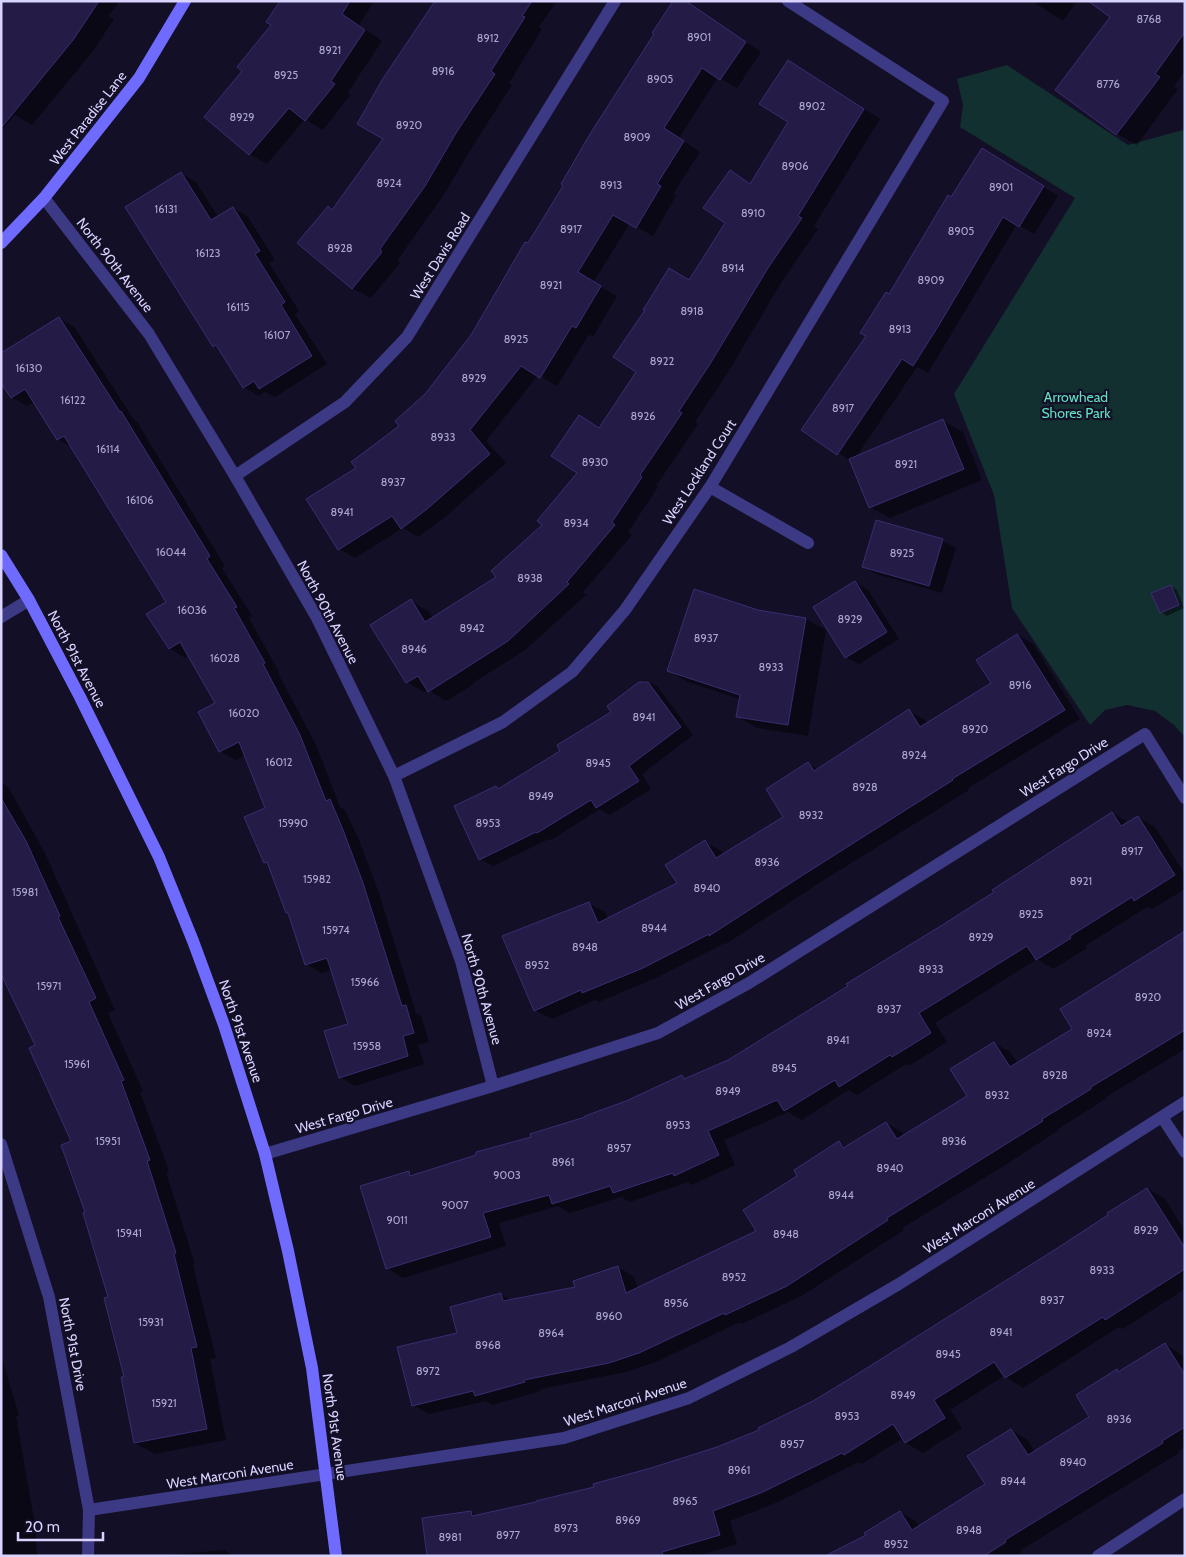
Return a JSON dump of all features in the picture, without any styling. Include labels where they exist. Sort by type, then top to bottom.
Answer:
[{"type":"main road","name":"West Paradise Lane","points":[[1,243],[44,198],[139,78],[185,1]]},
{"type":"main road","name":"North 91st Avenue","points":[[1,555],[29,600],[80,697],[159,857],[193,940],[224,1025],[265,1154],[288,1251],[312,1368],[336,1556]]},
{"type":"street","name":"West Davis Road","points":[[235,476],[345,402],[407,337],[615,1]]},
{"type":"street","name":"West Lockland Court","points":[[394,776],[503,722],[572,672],[625,610],[710,487],[943,101],[788,1]]},
{"type":"street","name":"North 90th Avenue","points":[[44,198],[149,334],[235,476],[317,618],[394,776],[461,961],[493,1086]]},
{"type":"street","points":[[710,487],[808,543]]},
{"type":"street","points":[[1,617],[29,600]]},
{"type":"street","name":"West Fargo Drive","points":[[265,1154],[493,1086],[658,1034],[749,983],[1145,734],[1185,798]]},
{"type":"street","name":"West Marconi Avenue","points":[[89,1510],[564,1438],[689,1398],[791,1347],[899,1284],[1185,1102]]},
{"type":"street","points":[[1162,1117],[1185,1152]]},
{"type":"street","name":"North 91st Drive","points":[[1,1144],[49,1297],[89,1510],[88,1556]]},
{"type":"street","points":[[1098,1556],[1185,1499]]},
{"type":"green space","name":"Arrowhead Shores Park","points":[[1007,65],[1128,145],[1183,130],[1185,132],[1185,737],[1174,725],[1155,711],[1127,705],[1105,710],[1090,725],[1012,608],[994,495],[954,394],[1075,198],[960,127],[963,105],[957,79]]},
{"type":"building","points":[[1,1],[99,1],[73,40],[1,128]]},
{"type":"building","points":[[280,1],[350,1],[342,14],[365,30],[331,81],[335,84],[305,121],[289,108],[249,155],[204,117],[242,71],[237,67],[271,25],[266,22]]},
{"type":"building","points":[[435,1],[532,1],[522,16],[525,17],[491,71],[495,74],[456,133],[425,186],[380,249],[382,252],[352,289],[297,243],[328,206],[332,210],[383,139],[357,124],[382,80]]},
{"type":"building","points":[[673,1],[686,1],[746,42],[720,80],[702,68],[664,128],[684,141],[657,184],[661,186],[636,228],[613,215],[578,272],[601,286],[576,328],[572,326],[540,378],[521,366],[470,430],[490,454],[401,529],[392,516],[338,550],[306,499],[356,468],[351,462],[399,426],[395,421],[425,394],[471,335],[525,242],[528,243],[563,186],[561,184],[590,134]]},
{"type":"building","points":[[1088,1],[1185,1],[1185,32],[1155,74],[1160,77],[1116,135],[1055,90],[1110,17]]},
{"type":"building","points":[[788,60],[864,109],[798,216],[802,218],[768,268],[679,411],[682,413],[640,475],[642,477],[612,522],[615,525],[567,582],[569,584],[508,641],[428,692],[418,676],[406,683],[370,625],[411,599],[425,622],[496,577],[491,571],[542,525],[537,521],[577,473],[551,456],[579,415],[599,428],[636,372],[613,357],[645,310],[643,310],[669,268],[689,280],[725,223],[703,208],[730,170],[750,184],[788,122],[759,104]]},
{"type":"building","points":[[982,148],[1044,186],[1019,227],[1003,217],[913,366],[902,359],[837,455],[801,430],[866,336],[860,333],[886,292],[889,294],[948,195],[951,197]]},
{"type":"building","points":[[181,172],[211,220],[233,207],[260,251],[255,254],[285,302],[281,305],[312,356],[259,389],[254,381],[243,388],[216,345],[213,347],[125,207]]},
{"type":"building","points":[[59,317],[121,411],[210,556],[207,559],[237,607],[234,608],[265,663],[263,664],[300,735],[326,801],[330,799],[343,830],[363,883],[402,1006],[406,1005],[414,1033],[403,1036],[408,1056],[339,1078],[324,1031],[348,1024],[327,958],[305,965],[288,913],[286,913],[267,862],[264,863],[244,817],[265,808],[239,742],[219,752],[198,712],[215,703],[180,642],[169,649],[146,614],[166,602],[64,436],[57,440],[25,389],[11,398],[1,383],[1,353]]},
{"type":"building","points":[[943,419],[964,469],[869,508],[849,459]]},
{"type":"building","points":[[876,520],[943,539],[929,586],[862,567]]},
{"type":"building","points":[[855,581],[887,632],[845,658],[813,607]]},
{"type":"building","points":[[1171,585],[1179,605],[1160,613],[1151,593]]},
{"type":"building","points":[[694,589],[758,610],[806,618],[788,725],[736,717],[740,695],[667,671]]},
{"type":"building","points":[[1017,634],[1065,710],[952,779],[709,936],[709,934],[643,968],[582,993],[581,990],[534,1011],[502,936],[589,902],[598,923],[677,883],[665,865],[705,840],[716,858],[783,817],[766,789],[808,762],[814,771],[909,709],[920,727],[991,683],[976,660]]},
{"type":"building","points":[[639,682],[648,682],[681,727],[629,766],[639,781],[596,808],[591,800],[537,833],[479,860],[454,806],[496,786],[498,789],[560,751],[557,745],[611,712],[607,706]]},
{"type":"building","points":[[1,798],[26,841],[60,916],[58,917],[96,998],[89,1002],[124,1080],[121,1081],[150,1160],[147,1161],[176,1253],[174,1254],[197,1347],[191,1348],[207,1429],[134,1443],[121,1377],[124,1377],[104,1298],[108,1297],[83,1213],[85,1212],[61,1145],[71,1141],[29,1048],[35,1045],[1,974]]},
{"type":"building","points":[[1112,812],[1121,826],[1138,816],[1175,875],[1134,901],[1132,897],[1036,960],[1027,946],[919,1013],[931,1033],[892,1057],[890,1055],[839,1087],[835,1080],[784,1111],[777,1100],[708,1131],[719,1155],[674,1176],[673,1173],[613,1193],[610,1186],[552,1204],[549,1195],[483,1213],[491,1237],[386,1269],[360,1186],[409,1171],[410,1176],[476,1155],[476,1152],[531,1137],[530,1134],[585,1117],[626,1101],[682,1075],[684,1079],[728,1060],[848,986],[846,984],[994,892],[992,890]]},
{"type":"building","points":[[1185,931],[1185,1030],[1091,1087],[1091,1089],[1042,1119],[1043,1121],[887,1218],[888,1220],[787,1286],[639,1353],[609,1363],[524,1380],[525,1382],[475,1396],[473,1391],[412,1406],[397,1347],[457,1333],[450,1307],[501,1293],[503,1301],[575,1287],[573,1281],[618,1266],[626,1293],[756,1231],[743,1210],[797,1176],[794,1170],[839,1141],[843,1148],[886,1122],[897,1139],[967,1096],[950,1069],[994,1042],[1010,1067],[1072,1029],[1060,1009]]},
{"type":"building","points":[[1147,1188],[1185,1248],[1185,1269],[1105,1320],[1103,1317],[1005,1378],[994,1362],[934,1400],[945,1418],[905,1443],[893,1424],[844,1455],[842,1453],[763,1492],[713,1511],[720,1535],[662,1552],[663,1556],[427,1556],[422,1518],[471,1511],[472,1516],[594,1487],[593,1484],[717,1447],[759,1430],[758,1428],[813,1401],[851,1378],[1059,1247],[1108,1215],[1107,1213]]},
{"type":"building","points":[[1165,1343],[1185,1375],[1185,1427],[1162,1441],[1163,1443],[1005,1540],[1006,1542],[984,1556],[825,1556],[866,1535],[864,1533],[900,1511],[912,1530],[985,1484],[967,1456],[1011,1429],[1028,1455],[1089,1417],[1076,1395],[1117,1369],[1118,1372]]}]
